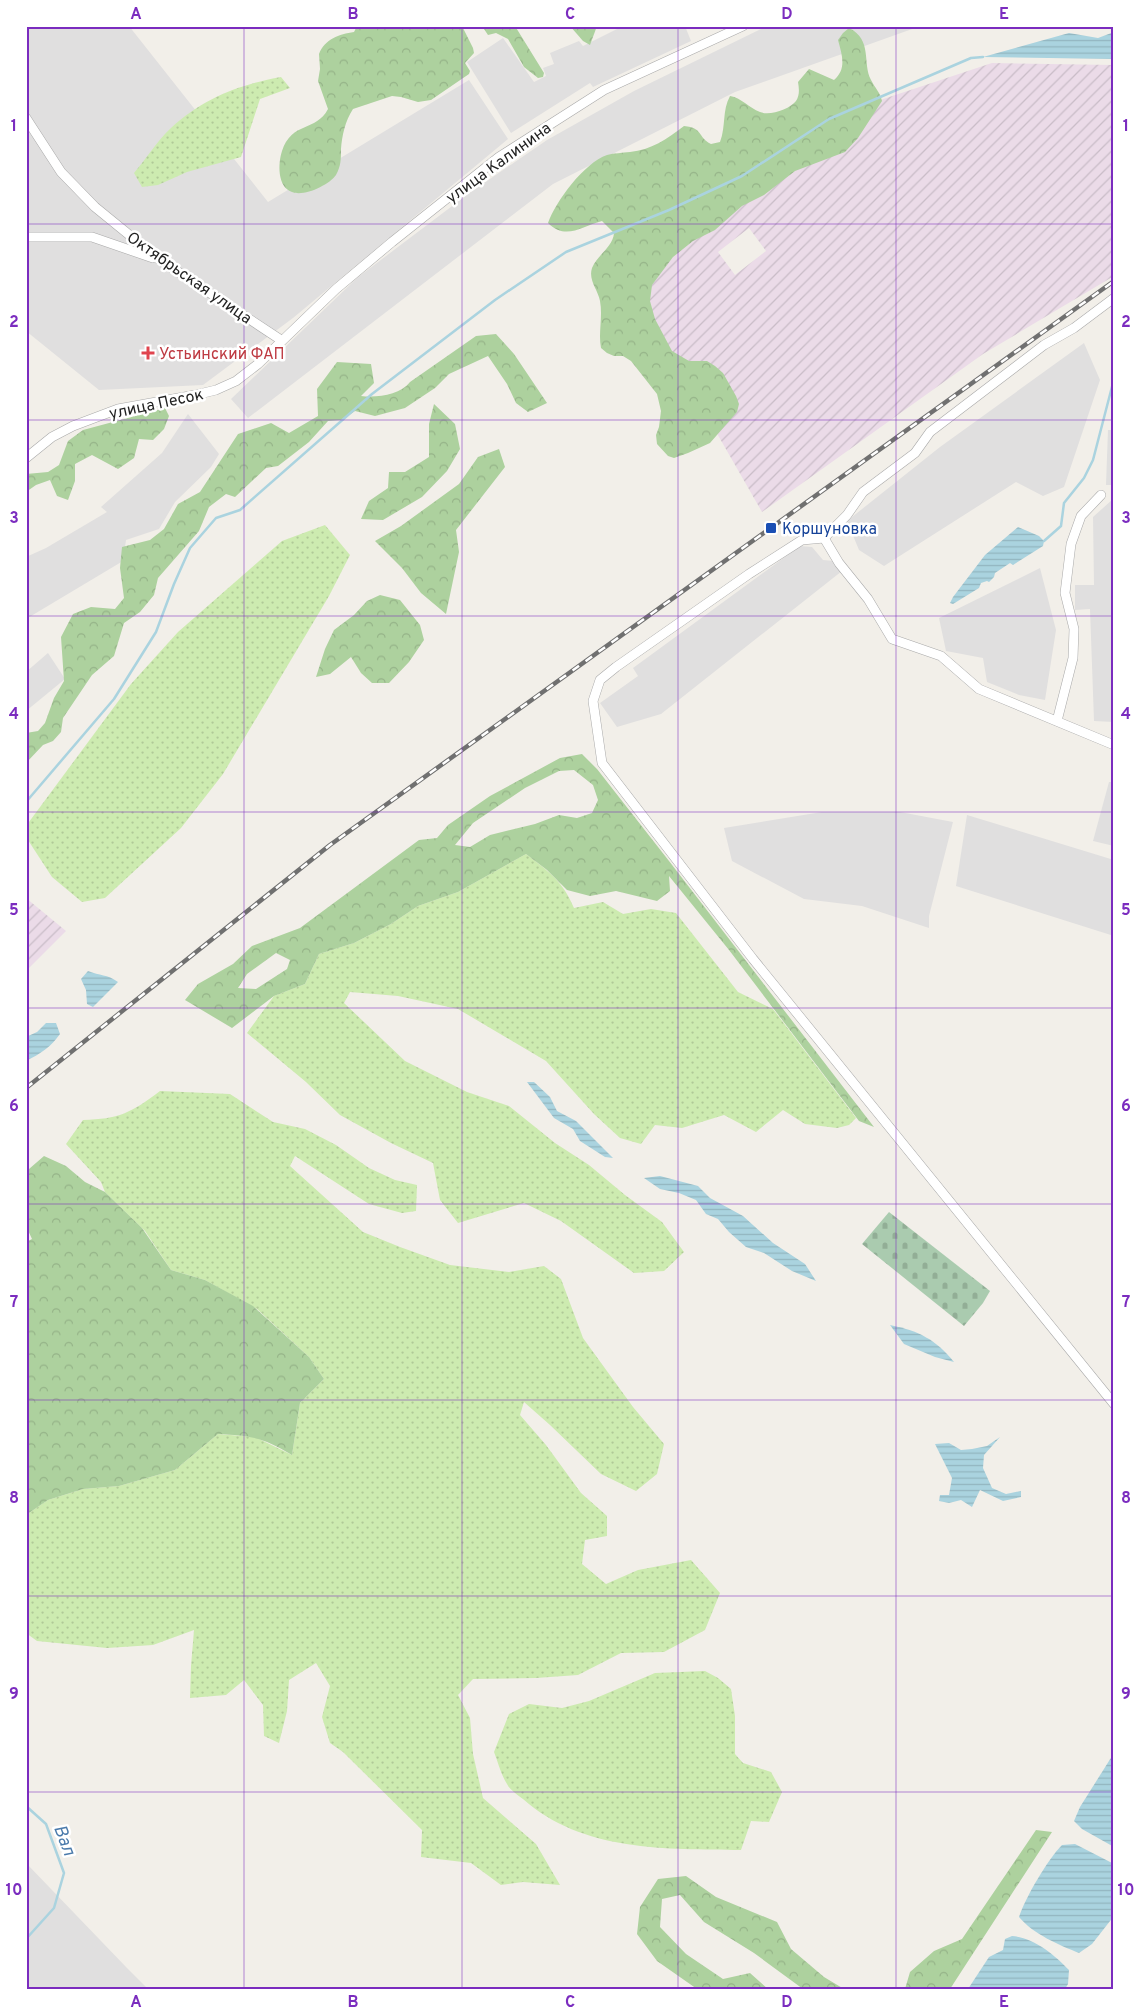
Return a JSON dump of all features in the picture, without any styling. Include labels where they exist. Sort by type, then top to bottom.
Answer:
[{"type":"street","name":"улица Калинина","points":[[281,340],[336,289],[499,157],[604,90],[743,26]]},
{"type":"street","name":"Октябрьская улица","points":[[26,118],[62,172],[95,207],[160,260],[281,340]]},
{"type":"street","points":[[26,237],[92,237],[160,260]]},
{"type":"street","points":[[1114,298],[1074,328],[1044,345],[930,432],[915,453],[863,492],[847,515],[824,538],[802,540],[616,666],[600,680],[593,700],[602,763],[753,959],[1114,1404]]},
{"type":"street","name":"улица Песок","points":[[26,458],[52,437],[73,426],[118,409],[195,395],[236,381],[258,364],[281,340]]},
{"type":"street","points":[[1057,721],[1073,658],[1074,629],[1065,593],[1071,544],[1081,516],[1101,495]]},
{"type":"street","points":[[824,538],[839,563],[868,599],[892,639],[941,656],[979,689],[1114,745]]},
{"type":"shaded area","points":[[26,26],[129,26],[268,202],[469,80],[508,139],[293,318],[203,385],[99,390],[26,331]]},
{"type":"shaded area","points":[[623,26],[685,26],[691,41],[593,87],[590,83],[511,133],[467,62],[503,38],[534,82],[546,76],[543,68],[554,64],[550,53],[579,41],[583,46]]},
{"type":"shaded area","points":[[767,26],[915,26],[915,28],[735,92],[553,184],[248,418],[231,399],[357,278],[468,194],[547,140],[634,91]]},
{"type":"shaded area","points":[[992,63],[1114,65],[1114,276],[983,354],[762,512],[625,273],[844,112]],"holes":[[[749,228],[766,251],[735,275],[718,252]]]},
{"type":"shaded area","points":[[1084,343],[1100,380],[1064,487],[1043,496],[1016,482],[884,566],[859,550],[847,521],[940,447]]},
{"type":"shaded area","points":[[188,414],[219,454],[211,467],[175,502],[159,529],[126,540],[123,561],[26,619],[26,557],[46,548],[107,512],[101,507],[162,453]]},
{"type":"shaded area","points":[[1108,430],[1114,430],[1114,485],[1106,485]]},
{"type":"shaded area","points":[[1114,500],[1114,722],[1094,721],[1090,609],[1075,610],[1075,585],[1094,585],[1093,517]]},
{"type":"shaded area","points":[[800,546],[812,547],[823,560],[834,561],[842,571],[661,714],[617,727],[600,703],[638,676],[633,668]]},
{"type":"shaded area","points":[[1040,568],[1056,630],[1045,700],[1019,695],[987,682],[983,658],[946,651],[939,618]]},
{"type":"shaded area","points":[[48,653],[65,679],[26,711],[26,672]]},
{"type":"shaded area","points":[[1109,782],[1114,782],[1114,846],[1093,841]]},
{"type":"shaded area","points":[[822,812],[900,812],[953,822],[929,916],[929,928],[862,906],[804,899],[732,861],[724,828]]},
{"type":"shaded area","points":[[967,815],[1114,860],[1114,936],[956,886]]},
{"type":"shaded area","points":[[26,898],[66,931],[26,971]]},
{"type":"shaded area","points":[[26,1863],[126,1967],[148,1989],[26,1989]]},
{"type":"green space","points":[[357,26],[462,26],[474,53],[465,63],[470,71],[469,74],[431,100],[418,102],[392,96],[353,109],[344,129],[339,169],[336,175],[328,183],[316,189],[303,193],[292,192],[287,189],[281,180],[279,168],[282,151],[292,135],[317,121],[328,109],[318,81],[320,69],[319,54],[329,41],[343,34],[354,32]]},
{"type":"green space","points":[[482,26],[515,26],[544,73],[543,77],[538,78],[524,67],[508,39],[496,33],[488,35]]},
{"type":"green space","points":[[570,26],[597,26],[590,45],[583,41]]},
{"type":"green space","points":[[849,28],[856,33],[864,45],[868,73],[882,101],[858,138],[845,152],[795,171],[764,195],[742,206],[715,230],[693,241],[673,257],[652,285],[650,301],[655,319],[672,351],[689,361],[707,361],[715,366],[723,373],[739,404],[737,412],[710,443],[674,458],[668,456],[657,444],[656,435],[661,411],[657,394],[631,361],[623,356],[614,356],[607,353],[601,348],[600,301],[592,281],[591,272],[595,263],[611,242],[614,233],[602,221],[568,232],[561,231],[548,223],[564,194],[580,174],[598,159],[610,154],[638,151],[652,146],[684,126],[698,131],[711,144],[720,142],[726,107],[730,96],[760,112],[769,113],[789,107],[796,101],[799,94],[798,82],[809,69],[834,80],[841,71],[842,66],[842,56],[838,40]]},
{"type":"green space","points":[[281,77],[290,88],[260,99],[241,157],[187,172],[158,185],[142,187],[134,173],[161,139],[183,118],[222,94],[250,84]]},
{"type":"green space","points":[[496,334],[514,354],[547,403],[528,412],[516,403],[507,384],[488,356],[449,374],[435,388],[405,408],[375,416],[355,411],[342,420],[328,421],[309,442],[278,466],[266,468],[235,497],[226,494],[209,507],[199,531],[158,578],[154,595],[140,612],[124,623],[114,656],[92,675],[63,718],[61,732],[53,741],[43,745],[26,763],[26,733],[38,731],[45,723],[54,698],[64,681],[61,637],[73,614],[91,607],[115,609],[124,598],[120,568],[122,547],[150,540],[164,529],[178,504],[200,492],[238,434],[271,423],[289,433],[318,416],[317,389],[337,362],[371,364],[374,383],[361,396],[381,396],[400,390],[476,336]]},
{"type":"green space","points":[[434,404],[455,424],[460,449],[447,471],[422,497],[383,520],[361,519],[369,501],[388,488],[389,472],[405,472],[429,457],[429,424]]},
{"type":"green space","points":[[165,408],[169,416],[164,429],[153,440],[139,439],[134,458],[118,469],[92,455],[75,464],[75,481],[68,500],[57,496],[50,480],[36,485],[26,492],[26,474],[48,472],[59,465],[68,441],[83,430]]},
{"type":"green space","points":[[499,449],[505,467],[456,530],[459,552],[446,614],[421,593],[402,568],[375,541],[401,526],[459,484],[478,457]]},
{"type":"green space","points":[[325,525],[350,555],[329,596],[223,774],[181,828],[105,898],[82,902],[52,877],[26,837],[26,826],[131,684],[178,632],[282,541]]},
{"type":"green space","points":[[380,595],[400,600],[420,625],[424,640],[409,662],[389,683],[372,683],[361,673],[351,657],[330,674],[316,677],[325,649],[334,630],[354,615],[367,601]]},
{"type":"green space","points":[[582,754],[597,769],[874,1127],[859,1121],[729,950],[669,876],[670,891],[657,901],[616,891],[590,896],[567,890],[547,870],[526,854],[458,892],[418,906],[391,924],[354,943],[319,954],[305,984],[274,996],[232,1028],[185,1000],[198,984],[233,964],[252,946],[300,928],[419,840],[437,838],[448,825],[490,796],[560,758]],"holes":[[[574,770],[593,785],[598,800],[592,813],[577,818],[559,815],[535,824],[490,835],[470,847],[455,845],[473,823],[525,788],[559,771]],[[276,953],[290,960],[287,969],[256,989],[238,988],[247,974]]]},
{"type":"green space","points":[[526,854],[548,871],[560,884],[574,908],[603,902],[623,914],[651,909],[676,913],[738,992],[773,1009],[856,1118],[849,1125],[837,1128],[805,1124],[783,1110],[756,1132],[724,1115],[682,1128],[655,1125],[641,1144],[620,1138],[594,1114],[546,1061],[458,1009],[398,996],[350,992],[344,1003],[405,1061],[467,1092],[509,1106],[555,1143],[589,1165],[662,1222],[684,1252],[664,1271],[634,1273],[561,1221],[524,1203],[458,1223],[440,1200],[433,1163],[340,1115],[306,1082],[247,1033],[274,996],[305,984],[319,954],[354,943],[391,924],[418,906],[458,892]]},
{"type":"green space","points":[[160,1091],[230,1094],[273,1122],[305,1129],[336,1145],[369,1168],[395,1180],[417,1185],[416,1211],[402,1213],[369,1204],[295,1156],[290,1166],[363,1232],[450,1265],[509,1272],[544,1266],[561,1279],[583,1338],[633,1407],[664,1444],[657,1474],[636,1491],[601,1474],[524,1402],[520,1415],[546,1445],[581,1493],[607,1516],[607,1536],[585,1540],[582,1564],[606,1584],[638,1570],[691,1560],[720,1593],[705,1630],[664,1652],[621,1653],[578,1675],[473,1679],[458,1695],[470,1718],[473,1754],[483,1798],[536,1844],[560,1885],[523,1882],[501,1885],[471,1863],[421,1857],[422,1830],[343,1752],[330,1743],[322,1717],[330,1686],[316,1663],[289,1680],[287,1711],[279,1743],[264,1736],[263,1705],[244,1680],[226,1695],[190,1698],[194,1630],[153,1645],[107,1648],[37,1641],[26,1633],[26,1515],[48,1500],[83,1489],[119,1486],[175,1470],[218,1434],[255,1437],[292,1455],[300,1403],[324,1379],[309,1357],[257,1309],[205,1280],[171,1270],[145,1231],[105,1192],[101,1182],[66,1144],[83,1120],[116,1116],[132,1110]]},
{"type":"green space","points":[[44,1156],[66,1166],[85,1182],[105,1192],[142,1228],[171,1270],[205,1280],[253,1306],[309,1357],[324,1379],[300,1403],[292,1455],[273,1444],[257,1438],[218,1434],[175,1470],[119,1486],[83,1489],[48,1500],[26,1515],[26,1242],[32,1239],[26,1226],[26,1176],[29,1169]]},
{"type":"green space","points":[[889,1212],[990,1291],[983,1303],[964,1326],[862,1244]]},
{"type":"green space","points":[[705,1671],[718,1678],[731,1689],[735,1716],[735,1754],[743,1763],[771,1772],[782,1792],[769,1822],[751,1821],[741,1850],[655,1847],[626,1844],[598,1838],[572,1829],[546,1816],[508,1786],[501,1773],[494,1752],[509,1714],[529,1704],[562,1708],[589,1701],[655,1673]]},
{"type":"green space","points":[[1036,1830],[1052,1832],[950,1989],[905,1989],[910,1972],[934,1951],[962,1939]]},
{"type":"green space","points":[[686,1876],[716,1897],[777,1922],[791,1949],[824,1977],[844,1989],[803,1989],[754,1953],[704,1922],[680,1895],[662,1899],[660,1927],[686,1954],[723,1979],[750,1973],[768,1989],[697,1989],[657,1961],[637,1934],[640,1907],[658,1879]]},
{"type":"water","points":[[1114,32],[1114,59],[983,57],[1069,33],[1098,38]]},
{"type":"water","points":[[1018,527],[1039,536],[1044,541],[1043,546],[1013,565],[1010,563],[995,573],[989,582],[981,583],[979,588],[953,604],[950,603],[985,555]]},
{"type":"water","points":[[88,971],[118,982],[93,1007],[87,1004],[86,990],[81,979]]},
{"type":"water","points":[[46,1023],[56,1023],[60,1034],[45,1050],[26,1061],[26,1037],[37,1032]]},
{"type":"water","points":[[527,1082],[534,1082],[550,1097],[557,1111],[576,1121],[613,1158],[605,1157],[580,1141],[573,1129],[554,1118]]},
{"type":"water","points":[[660,1176],[698,1186],[710,1198],[743,1216],[773,1243],[805,1264],[816,1281],[792,1271],[764,1253],[746,1247],[718,1219],[706,1214],[696,1200],[679,1193],[660,1189],[644,1178]]},
{"type":"water","points":[[890,1325],[910,1330],[926,1337],[940,1347],[954,1362],[935,1357],[904,1344]]},
{"type":"water","points":[[1000,1437],[984,1455],[983,1468],[992,1488],[1006,1494],[1021,1491],[1021,1497],[1003,1501],[980,1490],[972,1507],[961,1500],[949,1503],[939,1501],[940,1495],[949,1495],[952,1478],[935,1444],[949,1443],[961,1450],[972,1449],[987,1446]]},
{"type":"water","points":[[1114,1753],[1114,1847],[1082,1829],[1074,1821],[1080,1807]]},
{"type":"water","points":[[1075,1844],[1114,1864],[1114,1916],[1092,1944],[1079,1953],[1039,1934],[1019,1917],[1032,1890],[1056,1851],[1062,1845]]},
{"type":"water","points":[[1012,1936],[1036,1943],[1069,1970],[1068,1984],[1065,1989],[968,1989],[989,1957],[1003,1950],[1005,1939]]},
{"type":"waterway","points":[[26,802],[114,699],[156,632],[190,548],[216,518],[240,510],[372,394],[495,300],[566,252],[669,210],[742,176],[829,119],[971,58],[983,57]]},
{"type":"waterway","points":[[1044,541],[1061,526],[1064,503],[1084,478],[1093,460],[1114,379]]},
{"type":"waterway","name":"Вал","points":[[26,1806],[46,1824],[64,1873],[54,1908],[26,1939]]},
{"type":"railway","points":[[26,1088],[330,845],[1114,281]]},
{"type":"place","name":"Устьинский ФАП","points":[[148,353]]},
{"type":"place","name":"Коршуновка","points":[[771,528]]}]
